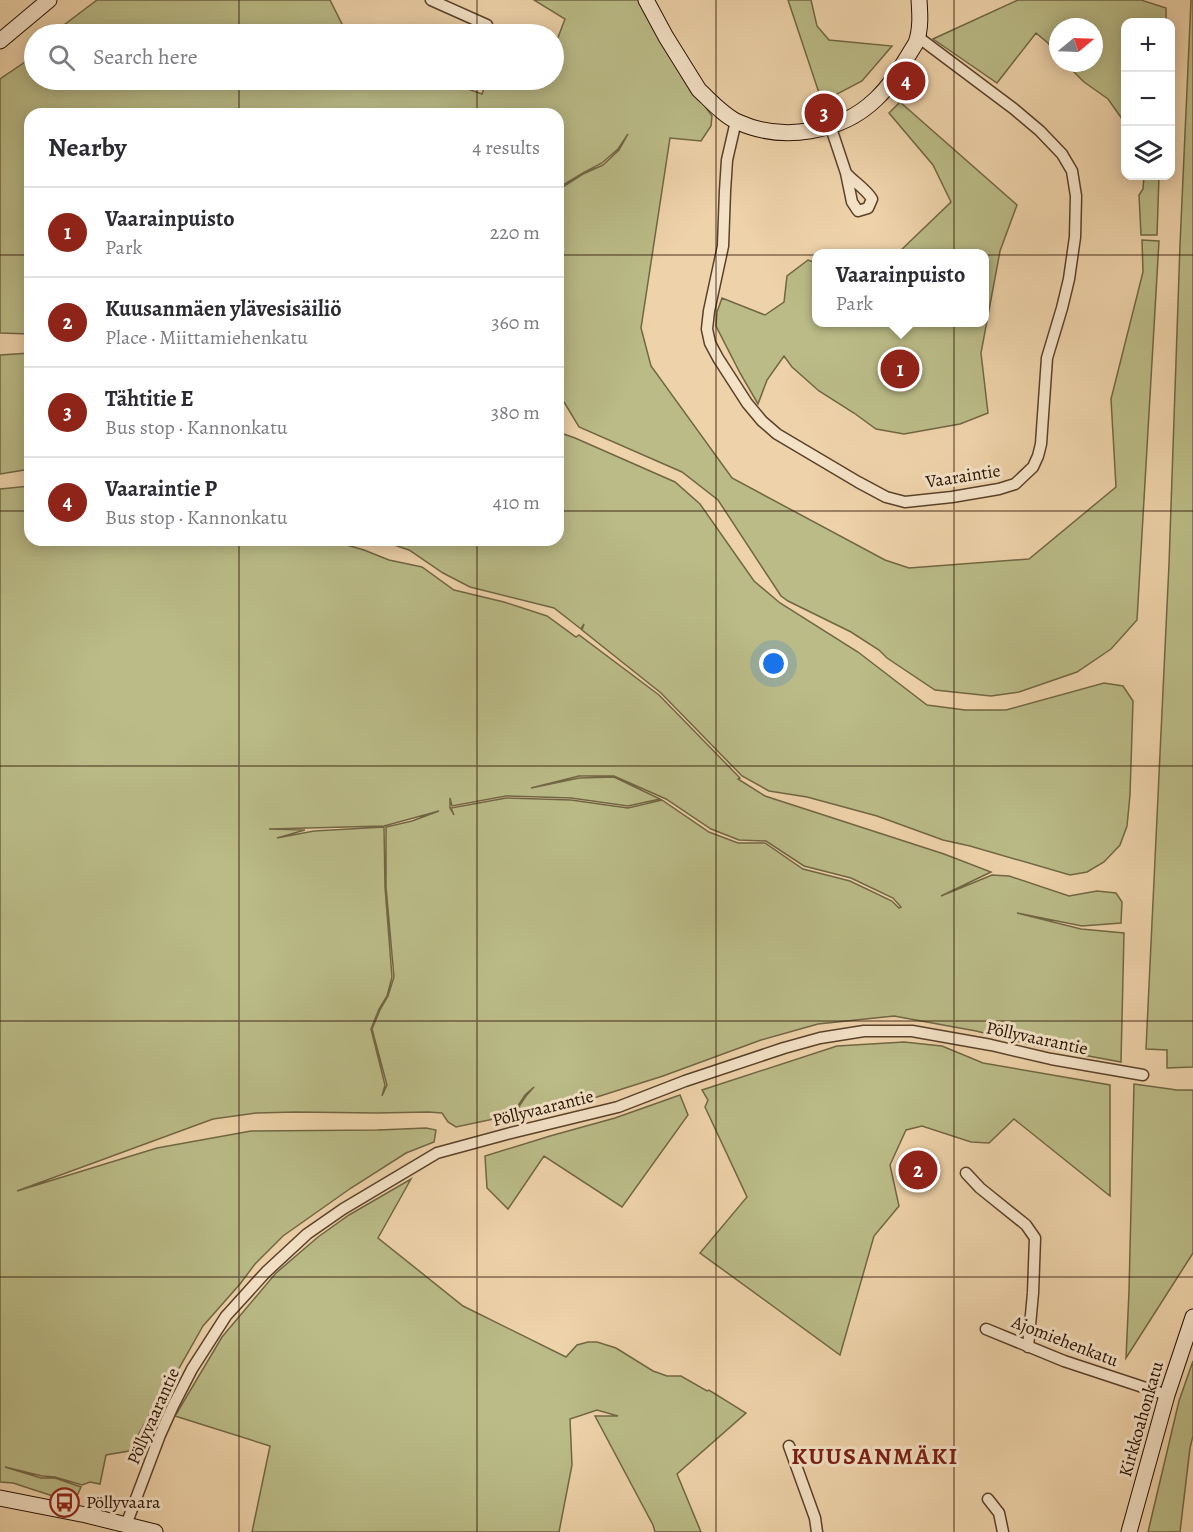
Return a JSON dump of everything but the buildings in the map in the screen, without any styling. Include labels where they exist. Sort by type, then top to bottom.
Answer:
[{"type":"street","points":[[0,41],[49,0]]},
{"type":"street","points":[[431,0],[486,24]]},
{"type":"street","points":[[646,0],[699,90],[736,121],[771,132],[793,133],[830,125],[860,112],[876,99],[891,82],[918,37],[919,0]]},
{"type":"street","name":"Vaaraintie","points":[[736,121],[727,160],[723,246],[708,311],[707,329],[710,343],[718,358],[747,403],[777,434],[886,497],[905,502],[999,489],[1015,484],[1033,467],[1041,444],[1047,358],[1069,279],[1075,237],[1076,196],[1071,171],[1062,154],[1040,131],[918,37]]},
{"type":"street","points":[[830,125],[846,173]]},
{"type":"street","name":"Pöllyvaarantie","points":[[126,1525],[172,1406],[192,1369],[226,1316],[266,1272],[307,1234],[343,1209],[437,1153],[618,1107],[685,1081],[784,1048],[820,1038],[864,1031],[912,1031],[1143,1075]]},
{"type":"street","points":[[966,1173],[986,1193],[1026,1225],[1035,1238],[1034,1293],[1028,1347]]},
{"type":"street","name":"Kirkkoahonkatu","points":[[1129,1532],[1167,1395],[1193,1317]]},
{"type":"street","name":"Ajomiehenkatu","points":[[986,1329],[1064,1361],[1167,1395]]},
{"type":"street","points":[[789,1446],[815,1518],[817,1532]]},
{"type":"street","points":[[0,1498],[155,1532]]},
{"type":"street","points":[[988,1499],[999,1513],[1003,1532]]},
{"type":"green space","points":[[97,0],[330,0],[342,24],[65,24]]},
{"type":"green space","points":[[534,0],[638,0],[691,92],[699,98],[712,116],[711,126],[701,141],[670,138],[641,328],[651,366],[732,478],[885,560],[909,568],[1029,559],[1116,487],[1111,399],[1143,272],[1142,240],[1159,241],[1137,620],[1111,649],[1077,672],[1019,692],[991,696],[935,690],[851,632],[781,596],[718,500],[682,472],[579,427],[564,402],[564,186],[603,165],[619,150],[628,134],[618,149],[602,163],[564,184],[564,108],[24,108],[24,334],[0,333],[0,79],[24,63],[24,90],[471,90],[482,94],[483,90],[564,90],[563,24],[565,19]]},
{"type":"green space","points":[[788,0],[811,0],[817,26],[829,40],[892,46],[862,81],[822,102]]},
{"type":"green space","points":[[1018,0],[1141,0],[1166,8],[1166,18],[1121,18],[1121,117],[1108,99],[1074,72],[1103,72],[1103,18],[1049,18],[1049,44],[1036,33],[997,83],[933,39]]},
{"type":"green space","points":[[1191,0],[1193,0],[1193,1067],[1167,1068],[1167,1050],[1146,1049],[1169,564]]},
{"type":"green space","points":[[900,102],[1017,205],[1000,251],[989,310],[989,249],[902,249],[951,202],[933,165],[889,113]]},
{"type":"green space","points":[[1144,180],[1159,180],[1157,235],[1141,235],[1139,195],[1143,189]]},
{"type":"green space","points":[[808,260],[812,262],[812,327],[986,327],[981,353],[988,413],[960,424],[904,434],[876,429],[819,391],[792,367],[784,356],[767,380],[758,404],[716,326],[717,312],[722,298],[765,315],[784,302],[787,276]]},
{"type":"green space","points":[[24,353],[24,470],[0,474],[0,355]]},
{"type":"green space","points":[[564,434],[575,438],[675,482],[700,504],[754,581],[780,603],[858,652],[927,705],[965,710],[1006,710],[1104,683],[1123,686],[1133,701],[1130,795],[1127,826],[1120,845],[1104,862],[1087,872],[1070,875],[943,840],[877,816],[807,797],[769,791],[742,776],[661,693],[582,630],[584,624],[581,629],[554,608],[470,587],[443,573],[409,550],[397,546],[564,546]]},
{"type":"green space","points":[[24,487],[24,546],[350,546],[389,560],[422,567],[454,590],[504,602],[547,616],[576,637],[579,635],[659,695],[740,778],[738,779],[765,796],[944,854],[991,872],[941,896],[992,875],[1009,876],[1069,896],[1097,891],[1116,893],[1122,902],[1121,923],[1082,926],[1017,913],[1081,929],[1124,933],[1121,1062],[894,1016],[818,1024],[761,1040],[663,1076],[578,1103],[514,1114],[534,1087],[525,1095],[512,1115],[456,1127],[448,1122],[442,1113],[428,1112],[256,1113],[213,1119],[17,1191],[157,1148],[251,1131],[426,1128],[436,1130],[434,1142],[406,1153],[351,1188],[283,1236],[255,1264],[203,1326],[129,1451],[106,1455],[100,1484],[90,1482],[82,1485],[55,1477],[5,1467],[41,1478],[55,1478],[81,1487],[76,1498],[65,1500],[13,1483],[0,1482],[0,489]],"holes":[[[579,776],[614,776],[666,799],[711,829],[739,840],[766,841],[804,866],[851,878],[893,898],[901,907],[850,881],[803,869],[765,843],[738,843],[709,832],[662,800],[628,808],[571,800],[506,798],[451,808],[454,815],[450,808],[450,798],[452,806],[506,796],[571,798],[628,806],[660,799],[614,777],[579,778],[531,788]],[[439,811],[386,827],[386,887],[394,977],[388,996],[372,1029],[387,1085],[382,1096],[385,1085],[371,1029],[387,996],[392,977],[385,887],[384,827],[314,831],[277,838],[305,830],[269,829],[384,826]]]},
{"type":"green space","points":[[904,1042],[942,1046],[983,1063],[1110,1085],[1110,1196],[1014,1119],[989,1143],[971,1142],[922,1126],[906,1130],[890,1165],[899,1206],[874,1236],[840,1355],[700,1253],[747,1197],[705,1107],[708,1100],[702,1090],[837,1046]]},
{"type":"green space","points":[[1134,1084],[1193,1090],[1193,1253],[1126,1358],[1129,1291]]},
{"type":"green space","points":[[680,1095],[688,1115],[622,1207],[544,1156],[508,1209],[487,1188],[485,1156],[615,1118]]},
{"type":"green space","points":[[411,1179],[378,1238],[463,1306],[566,1357],[577,1345],[588,1342],[597,1342],[616,1348],[653,1371],[667,1376],[681,1376],[709,1390],[746,1413],[677,1474],[701,1532],[655,1532],[595,1416],[618,1416],[597,1410],[570,1419],[572,1465],[559,1532],[252,1532],[270,1446],[175,1416],[222,1337],[276,1273],[318,1237],[349,1215]]},
{"type":"green space","points":[[1193,1361],[1193,1436],[1180,1532],[1148,1532],[1179,1401]]},
{"type":"place","name":"Vaaraintie P","points":[[906,81]]},
{"type":"place","name":"Tähtitie E","points":[[824,113]]},
{"type":"place","name":"Vaarainpuisto","points":[[900,369]]},
{"type":"place","name":"Kuusanmäen ylävesisäiliö","points":[[918,1170]]},
{"type":"place","name":"Pöllyvaara","points":[[65,1502]]},
{"type":"district","name":"KUUSANMÄKI","points":[[875,1456]]}]
